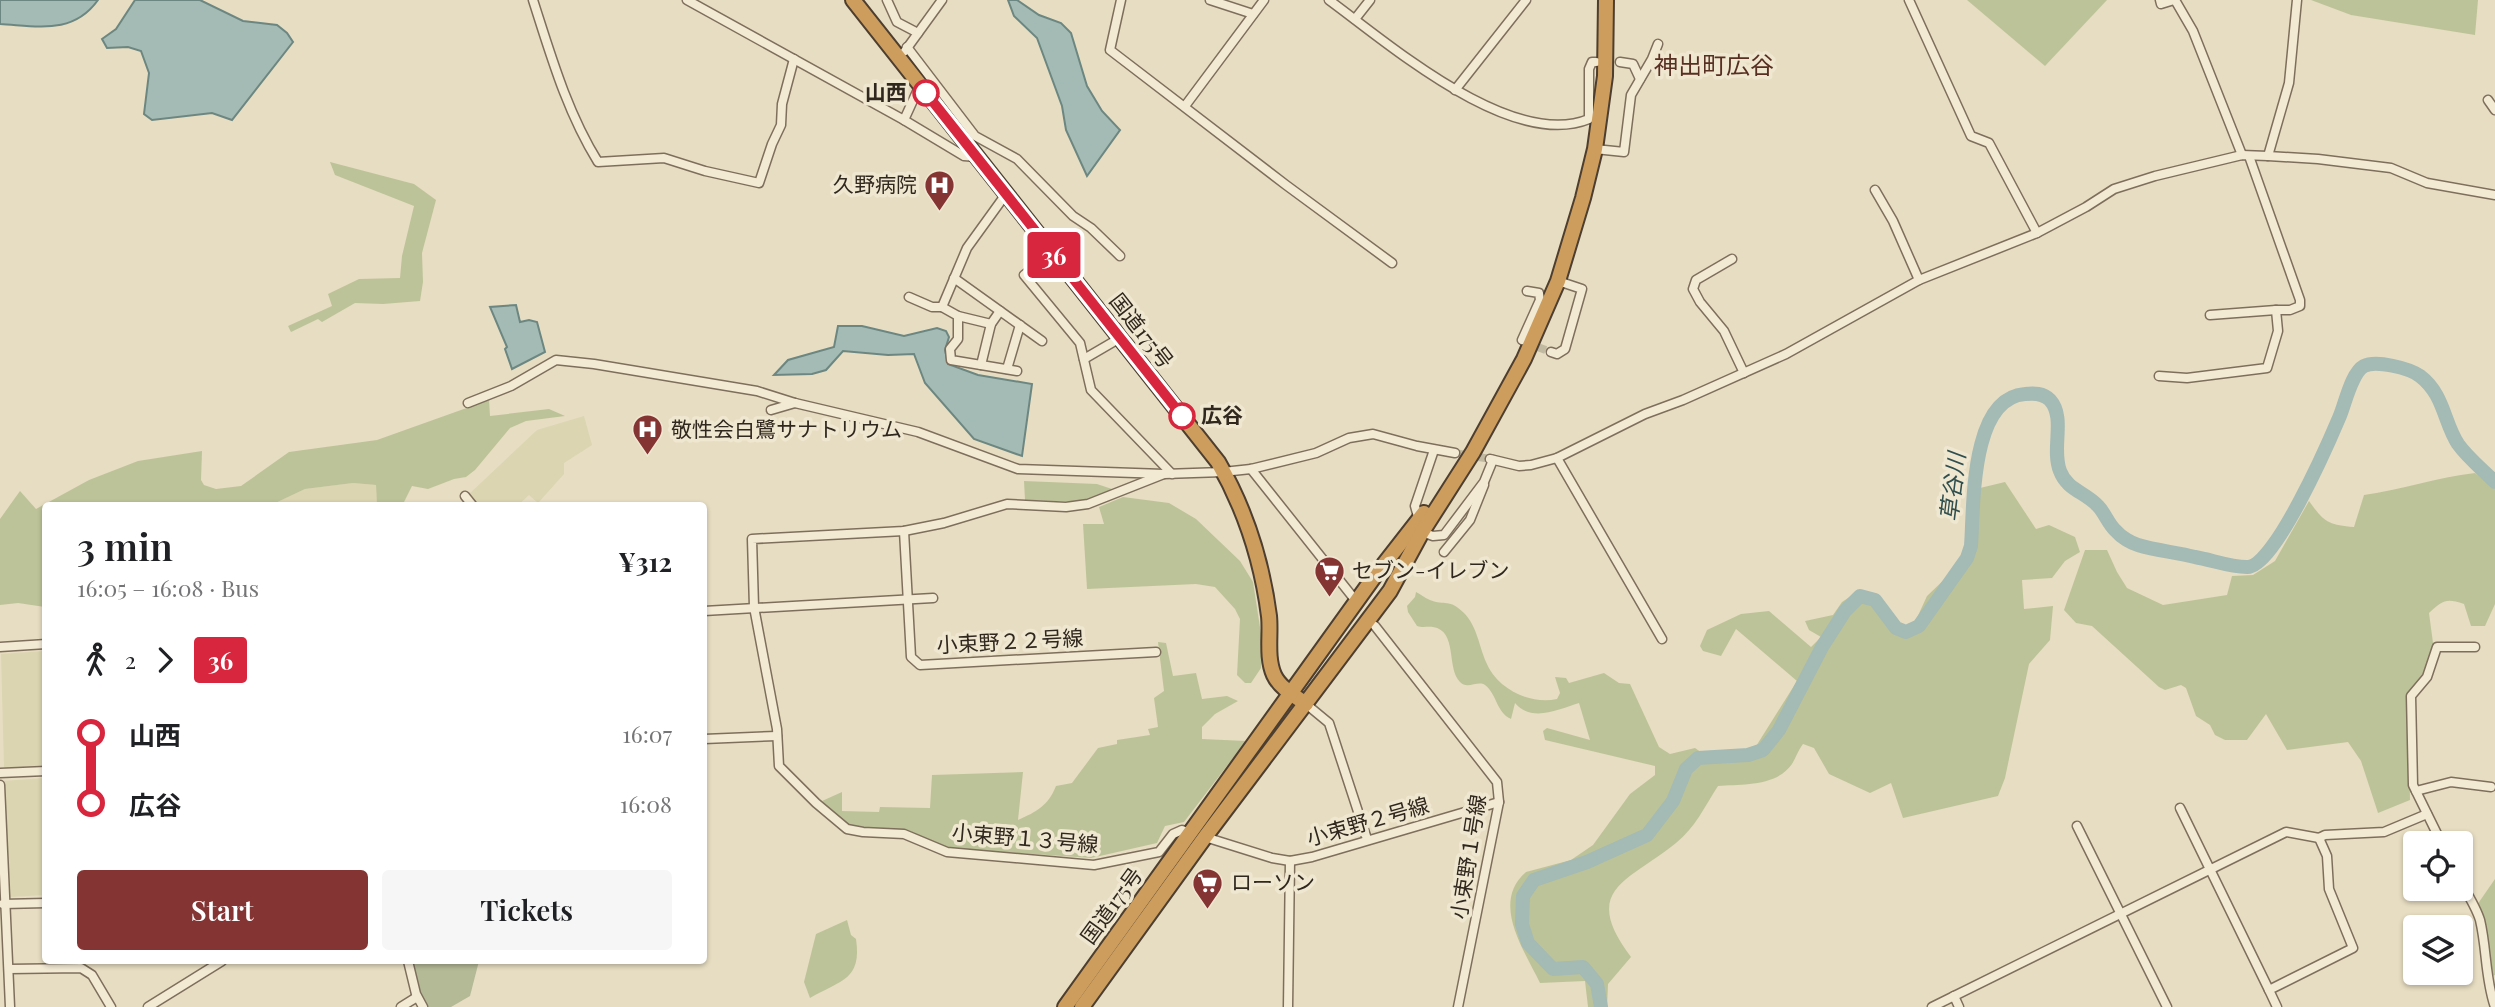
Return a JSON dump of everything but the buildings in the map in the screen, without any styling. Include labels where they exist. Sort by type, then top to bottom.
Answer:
[{"type":"highway","name":"国道175号","points":[[853,0],[903,53],[919,85],[1203,442],[1223,472],[1240,507],[1255,550],[1269,619],[1274,676],[1282,686],[1306,704]]},
{"type":"highway","name":"国道175号","points":[[1082,1007],[1390,591],[1421,527],[1467,446],[1492,414],[1524,359],[1558,281],[1595,149],[1594,121],[1605,76],[1606,0]]},
{"type":"highway","name":"国道175号","points":[[1065,1007],[1166,854],[1190,832],[1374,577],[1421,527]]},
{"type":"street","points":[[533,0],[561,86],[582,135],[598,162],[664,158],[705,171],[759,183],[781,125],[782,104],[794,60]]},
{"type":"street","points":[[687,0],[964,156],[976,157]]},
{"type":"street","points":[[887,0],[897,22],[918,33]]},
{"type":"street","points":[[942,0],[903,53],[975,136],[1017,159],[1073,216],[1091,228],[1120,256]]},
{"type":"street","points":[[1121,0],[1110,50],[1392,263]]},
{"type":"street","points":[[1210,0],[1253,14]]},
{"type":"street","points":[[1185,106],[1264,0]]},
{"type":"street","points":[[1329,0],[1455,90],[1527,123],[1555,127],[1594,121],[1589,69],[1592,62],[1596,62]]},
{"type":"street","points":[[1355,19],[1370,0]]},
{"type":"street","points":[[1455,90],[1526,0]]},
{"type":"street","points":[[1909,0],[1971,136],[1989,143],[2037,233]]},
{"type":"street","points":[[2160,0],[2161,5],[2175,0],[2193,31],[2245,155],[2300,300],[2300,306],[2290,310],[2210,315]]},
{"type":"street","points":[[2268,156],[2289,83],[2297,0]]},
{"type":"street","points":[[1595,149],[1624,152],[1629,103],[1658,44]]},
{"type":"street","points":[[1620,62],[1633,64],[1640,79]]},
{"type":"street","points":[[904,120],[919,85]]},
{"type":"street","points":[[2488,100],[2495,110]]},
{"type":"street","points":[[1434,450],[1415,506],[1421,527],[1433,536],[1444,535],[1484,482],[1492,460],[1531,466],[1557,458],[1646,414],[1744,373],[1828,332],[1919,280],[2037,233],[2114,189],[2155,176],[2245,155],[2268,156],[2391,168],[2427,183],[2495,195]]},
{"type":"street","points":[[1875,190],[1893,221],[1919,280]]},
{"type":"street","points":[[942,307],[967,248],[1006,194]]},
{"type":"street","points":[[1052,253],[1024,275],[1080,343],[1091,390],[1168,474]]},
{"type":"street","points":[[1732,259],[1696,280],[1693,289],[1724,331],[1744,373]]},
{"type":"street","points":[[954,278],[1042,341]]},
{"type":"street","points":[[1551,352],[1558,354],[1565,349],[1582,289],[1558,281]]},
{"type":"street","points":[[1522,340],[1540,300],[1539,293],[1527,291]]},
{"type":"street","points":[[909,297],[932,307],[942,307],[958,316],[991,324]]},
{"type":"street","points":[[2160,376],[2187,379],[2267,368],[2278,331],[2276,310]]},
{"type":"street","points":[[981,365],[991,324],[1000,311]]},
{"type":"street","points":[[958,316],[958,339],[950,349],[951,360],[1017,371]]},
{"type":"street","points":[[1007,369],[1020,325]]},
{"type":"street","points":[[1084,359],[1120,338]]},
{"type":"street","points":[[468,403],[512,386],[556,360],[757,391],[795,403],[918,432],[1018,468],[1168,474],[1223,472],[1251,469],[1316,453],[1349,438],[1373,434],[1455,453]]},
{"type":"street","points":[[771,410],[795,403]]},
{"type":"street","points":[[1557,458],[1662,639]]},
{"type":"street","points":[[1251,469],[1352,596]]},
{"type":"street","points":[[904,531],[957,520],[1007,504],[1066,507],[1088,504],[1168,474]]},
{"type":"street","points":[[1444,552],[1470,520],[1484,490],[1484,482]]},
{"type":"street","points":[[465,496],[470,502]]},
{"type":"street","name":"小束野１３号線","points":[[904,531],[752,539],[754,607],[777,736],[779,765],[816,803],[847,829],[904,834],[947,852],[1094,865],[1159,852],[1166,854]]},
{"type":"street","name":"小束野２２号線","points":[[904,531],[911,657],[920,665],[1156,652]]},
{"type":"street","points":[[707,611],[933,598]]},
{"type":"street","name":"小束野１号線","points":[[1375,626],[1497,782],[1499,802],[1458,1007]]},
{"type":"street","points":[[0,647],[42,645]]},
{"type":"street","points":[[2436,831],[2413,785],[2411,696],[2427,677],[2437,647],[2475,647]]},
{"type":"street","points":[[1306,704],[1329,723],[1367,839]]},
{"type":"street","points":[[707,739],[777,736]]},
{"type":"street","points":[[0,773],[42,771]]},
{"type":"street","points":[[2416,791],[2451,782],[2491,788]]},
{"type":"street","points":[[0,785],[3,904],[10,1007]]},
{"type":"street","name":"小束野２号線","points":[[1205,838],[1252,853],[1290,861],[1312,857],[1499,802]]},
{"type":"street","points":[[2180,808],[2277,1007]]},
{"type":"street","points":[[1932,1007],[2286,832],[2319,838],[2325,835],[2384,832],[2427,814]]},
{"type":"street","points":[[2077,826],[2167,1007]]},
{"type":"street","points":[[2269,990],[2353,948],[2329,889],[2327,856],[2319,838]]},
{"type":"street","points":[[1288,1007],[1290,861]]},
{"type":"street","points":[[2471,901],[2479,917],[2490,994],[2495,1007]]},
{"type":"street","points":[[3,904],[42,903]]},
{"type":"street","points":[[148,1007],[217,964]]},
{"type":"street","points":[[409,964],[417,998],[423,1007]]},
{"type":"street","points":[[9,969],[81,968],[92,975],[111,1007]]},
{"type":"street","points":[[1954,996],[1959,1007]]},
{"type":"street","points":[[401,1007],[417,998]]},
{"type":"shaded area","points":[[584,416],[592,445],[564,463],[564,474],[539,502],[529,495],[521,502],[474,502],[468,495],[537,430]]},
{"type":"shaded area","points":[[353,483],[376,485],[377,502],[277,502],[305,489]]},
{"type":"shaded area","points":[[42,651],[42,768],[4,767],[1,654]]},
{"type":"shaded area","points":[[42,778],[42,895],[9,897],[3,781]]},
{"type":"green space","points":[[1967,0],[2107,0],[2045,66]]},
{"type":"green space","points":[[2311,0],[2478,0],[2475,35],[2351,15]]},
{"type":"green space","points":[[330,162],[414,184],[436,200],[422,253],[423,282],[420,301],[355,303],[322,322],[318,319],[291,332],[288,326],[332,306],[328,294],[359,279],[400,278],[402,256],[414,206],[335,175]]},
{"type":"green space","points":[[489,400],[490,416],[549,409],[565,416],[526,421],[510,428],[466,477],[428,489],[412,486],[404,502],[377,502],[376,485],[353,483],[305,489],[277,502],[49,502],[89,480],[138,461],[202,451],[201,480],[204,485],[216,489],[241,486],[289,452],[377,440]]},
{"type":"green space","points":[[2475,473],[2495,489],[2495,604],[2485,626],[2471,626],[2464,604],[2458,602],[2445,601],[2429,613],[2433,643],[2428,667],[2408,695],[2410,800],[2378,813],[2361,761],[2348,742],[2287,750],[2266,714],[2247,740],[2225,740],[2215,735],[2210,725],[2196,716],[2186,688],[2181,685],[2165,690],[2159,687],[2092,626],[2076,623],[2064,610],[2085,550],[2107,550],[2127,588],[2163,605],[2227,595],[2232,576],[2253,575],[2275,561],[2309,501],[2327,521],[2354,527],[2364,495]]},
{"type":"green space","points":[[1024,481],[1097,484],[1115,490],[1085,502],[1025,500]]},
{"type":"green space","points":[[2005,482],[2036,529],[2049,525],[2075,537],[2080,552],[2065,561],[2052,578],[2022,580],[2024,609],[2053,606],[2050,640],[2029,664],[2005,778],[1998,796],[1903,818],[1891,783],[1870,793],[1829,774],[1814,748],[1803,744],[1792,764],[1777,777],[1758,783],[1718,786],[1689,831],[1617,888],[1610,901],[1610,915],[1616,934],[1631,957],[1608,984],[1607,1007],[1588,1007],[1585,981],[1540,983],[1514,927],[1511,898],[1516,884],[1526,872],[1571,860],[1593,845],[1630,794],[1655,775],[1655,766],[1545,740],[1543,731],[1547,728],[1590,740],[1579,703],[1537,713],[1522,709],[1515,703],[1511,719],[1506,716],[1485,685],[1466,685],[1460,682],[1453,668],[1446,635],[1433,627],[1417,626],[1407,606],[1416,592],[1435,602],[1454,605],[1464,613],[1475,630],[1491,672],[1516,693],[1536,700],[1557,699],[1560,693],[1555,677],[1566,678],[1569,683],[1604,673],[1619,683],[1630,684],[1659,747],[1670,754],[1695,748],[1714,761],[1743,762],[1748,759],[1797,681],[1736,629],[1721,656],[1703,651],[1700,646],[1707,630],[1741,614],[1769,611],[1811,647],[1821,637],[1809,630],[1805,621],[1833,615],[1842,602],[1857,592],[1876,606],[1896,633],[1916,620],[1927,596],[1975,550],[1980,488]]},
{"type":"green space","points":[[20,491],[36,509],[42,506],[42,607],[18,603],[0,605],[0,519]]},
{"type":"green space","points":[[1123,497],[1169,503],[1196,519],[1240,561],[1253,582],[1262,640],[1261,668],[1251,683],[1245,683],[1237,675],[1240,619],[1235,609],[1215,587],[1196,584],[1087,589],[1083,524],[1104,524],[1099,507]]},
{"type":"green space","points":[[1158,642],[1166,643],[1173,676],[1196,673],[1202,699],[1227,696],[1238,701],[1215,714],[1202,727],[1202,739],[1246,741],[1184,822],[1165,826],[1157,843],[1091,858],[947,848],[906,829],[846,826],[822,801],[842,792],[842,811],[879,812],[880,807],[930,808],[932,775],[1023,772],[1018,820],[1045,803],[1056,786],[1072,783],[1098,748],[1117,744],[1117,740],[1150,735],[1148,729],[1158,727],[1154,698],[1164,691]]},
{"type":"green space","points":[[2495,879],[2495,975],[2492,976],[2486,937],[2477,905]]},
{"type":"green space","points":[[847,920],[851,935],[856,939],[856,963],[847,977],[810,998],[804,982],[816,934]]},
{"type":"green space","points":[[411,964],[478,964],[470,996],[451,1007],[425,1007],[419,996]]},
{"type":"water","points":[[0,0],[98,0],[77,19],[66,24],[41,27],[0,24]]},
{"type":"water","points":[[135,0],[200,0],[243,21],[277,25],[293,42],[232,120],[212,113],[152,120],[144,114],[149,73],[141,51],[128,47],[107,48],[102,39],[116,29]]},
{"type":"water","points":[[1008,0],[1017,0],[1039,15],[1061,23],[1071,33],[1087,86],[1102,111],[1120,130],[1087,176],[1066,130],[1062,106],[1037,38],[1014,16]]},
{"type":"water","points":[[516,305],[520,322],[537,322],[545,352],[512,369],[505,349],[507,347],[490,307]]},
{"type":"water","points":[[838,326],[862,326],[904,336],[937,328],[946,331],[949,337],[945,350],[948,364],[978,375],[1032,384],[1022,456],[974,439],[925,383],[914,354],[843,351],[826,370],[812,374],[774,375],[788,360],[834,347]]},
{"type":"waterway","name":"草谷川","points":[[1601,1007],[1597,984],[1583,967],[1553,969],[1528,943],[1522,924],[1523,896],[1534,880],[1587,862],[1647,835],[1673,801],[1686,769],[1698,758],[1748,755],[1763,750],[1779,730],[1822,647],[1845,611],[1860,596],[1875,600],[1896,628],[1906,632],[1919,626],[1967,558],[1971,546],[1978,457],[1994,414],[2007,400],[2025,394],[2041,395],[2050,400],[2057,415],[2057,453],[2063,477],[2098,506],[2123,538],[2145,547],[2234,566],[2247,567],[2258,562],[2271,548],[2299,503],[2324,452],[2355,375],[2369,364],[2408,370],[2428,383],[2439,400],[2458,444],[2495,482]]},
{"type":"tunnel","points":[[1527,343],[1551,352]]},
{"type":"tunnel","points":[[1455,453],[1490,459]]},
{"type":"bus line","name":"36","points":[[926,93],[1182,416]]},
{"type":"place","name":"山西","points":[[926,93]]},
{"type":"place","name":"久野病院","points":[[940,212]]},
{"type":"place","name":"広谷","points":[[1182,416]]},
{"type":"place","name":"敬性会白鷺サナトリウム","points":[[648,457]]},
{"type":"place","name":"セブン-イレブン","points":[[1329,598]]},
{"type":"place","name":"ローソン","points":[[1208,910]]},
{"type":"district","name":"神出町広谷","points":[[1714,66]]}]
